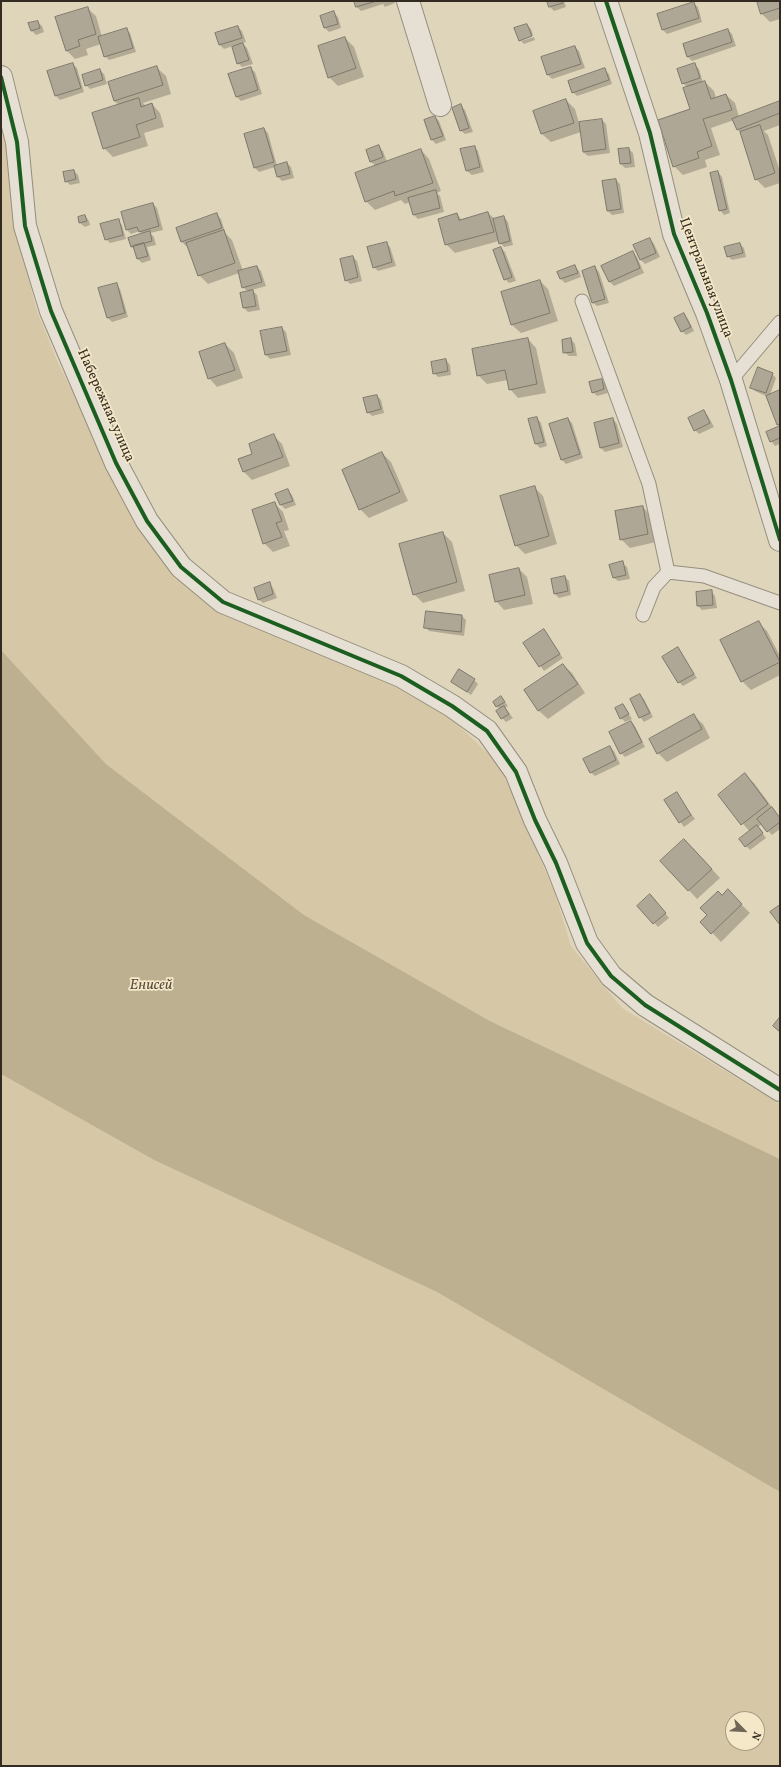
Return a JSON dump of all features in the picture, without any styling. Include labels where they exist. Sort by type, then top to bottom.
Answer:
[{"type":"street","points":[[408,1],[440,106]]},
{"type":"street","name":"Центральная улица","points":[[606,1],[650,133],[674,234],[707,313],[731,380],[780,540]]},
{"type":"street","name":"Набережная улица","points":[[1,77],[17,142],[25,226],[51,311],[116,462],[147,521],[181,568],[223,602],[401,676],[452,706],[487,731],[516,772],[535,820],[556,863],[587,943],[611,976],[645,1005],[780,1090]]},
{"type":"lane","points":[[582,301],[649,484],[668,572]]},
{"type":"lane","points":[[731,380],[780,322]]},
{"type":"lane","points":[[668,572],[704,576],[780,603]]},
{"type":"lane","points":[[644,615],[654,587],[668,572]]},
{"type":"shaded area","points":[[1,112],[22,253],[37,311],[58,363],[137,518],[248,622],[396,687],[453,720],[499,764],[555,893],[571,946],[622,1008],[780,1104],[780,1159],[490,1021],[304,915],[106,764],[1,650]]},
{"type":"shaded area","points":[[1,1074],[154,1160],[437,1292],[780,1492],[780,1766],[1,1766]]},
{"type":"water","name":"Енисей","points":[[1,650],[106,764],[304,915],[490,1021],[780,1159],[780,1492],[437,1292],[154,1160],[1,1074]]},
{"type":"building","points":[[354,1],[377,1],[356,7]]},
{"type":"building","points":[[547,1],[562,1],[563,3],[549,7]]},
{"type":"building","points":[[757,1],[780,1],[780,8],[761,14]]},
{"type":"building","points":[[694,2],[699,18],[662,30],[657,14]]},
{"type":"building","points":[[88,7],[96,34],[78,40],[80,46],[66,51],[55,17]]},
{"type":"building","points":[[334,11],[338,24],[324,28],[320,16]]},
{"type":"building","points":[[38,21],[40,28],[31,31],[28,23]]},
{"type":"building","points":[[527,24],[532,36],[519,41],[514,28]]},
{"type":"building","points":[[238,26],[242,38],[219,45],[215,33]]},
{"type":"building","points":[[127,28],[133,48],[104,57],[98,37]]},
{"type":"building","points":[[728,29],[732,42],[687,57],[683,44]]},
{"type":"building","points":[[345,37],[356,68],[328,78],[318,46]]},
{"type":"building","points":[[243,43],[249,60],[237,64],[232,47]]},
{"type":"building","points":[[575,46],[581,64],[547,75],[541,57]]},
{"type":"building","points":[[73,63],[81,88],[55,96],[47,71]]},
{"type":"building","points":[[695,63],[700,78],[682,84],[677,69]]},
{"type":"building","points":[[157,66],[163,85],[114,101],[108,82]]},
{"type":"building","points":[[251,67],[258,90],[236,97],[228,74]]},
{"type":"building","points":[[605,68],[609,80],[572,93],[568,81]]},
{"type":"building","points":[[100,69],[103,80],[85,86],[82,75]]},
{"type":"building","points":[[705,81],[711,99],[726,94],[732,110],[703,119],[712,146],[697,152],[699,158],[673,167],[658,120],[690,109],[683,88]]},
{"type":"building","points":[[139,98],[141,107],[152,103],[156,118],[136,125],[140,137],[103,149],[92,113]]},
{"type":"building","points":[[566,99],[574,123],[541,134],[533,111]]},
{"type":"building","points":[[780,101],[780,113],[737,130],[732,119]]},
{"type":"building","points":[[461,104],[469,128],[460,131],[452,108]]},
{"type":"building","points":[[435,116],[443,136],[431,140],[424,120]]},
{"type":"building","points":[[602,119],[606,149],[583,152],[579,122]]},
{"type":"building","points":[[760,125],[775,173],[755,180],[740,132]]},
{"type":"building","points":[[264,128],[274,162],[254,168],[244,134]]},
{"type":"building","points":[[379,145],[383,157],[370,162],[366,150]]},
{"type":"building","points":[[475,146],[480,167],[466,171],[460,149]]},
{"type":"building","points":[[629,148],[631,163],[620,164],[618,149]]},
{"type":"building","points":[[421,149],[433,183],[395,196],[394,191],[365,202],[355,173]]},
{"type":"building","points":[[287,162],[290,174],[277,177],[274,166]]},
{"type":"building","points":[[74,170],[76,179],[65,182],[63,172]]},
{"type":"building","points":[[718,171],[727,209],[719,211],[710,173]]},
{"type":"building","points":[[616,179],[621,209],[607,211],[602,181]]},
{"type":"building","points":[[436,190],[440,208],[413,215],[408,198]]},
{"type":"building","points":[[153,203],[159,226],[139,232],[137,227],[126,230],[121,212]]},
{"type":"building","points":[[488,212],[494,232],[445,245],[438,219],[457,213],[459,220]]},
{"type":"building","points":[[217,213],[222,228],[181,242],[176,228]]},
{"type":"building","points":[[85,215],[87,221],[79,223],[78,217]]},
{"type":"building","points":[[504,216],[510,241],[499,244],[493,219]]},
{"type":"building","points":[[119,219],[123,235],[105,240],[100,224]]},
{"type":"building","points":[[224,230],[235,263],[198,276],[186,243]]},
{"type":"building","points":[[150,231],[152,241],[131,247],[128,238]]},
{"type":"building","points":[[650,238],[656,253],[640,260],[633,245]]},
{"type":"building","points":[[387,242],[392,262],[373,268],[367,247]]},
{"type":"building","points":[[144,243],[148,256],[137,259],[133,246]]},
{"type":"building","points":[[740,243],[743,253],[727,257],[724,247]]},
{"type":"building","points":[[501,247],[512,277],[504,280],[493,250]]},
{"type":"building","points":[[633,251],[640,268],[609,282],[601,266]]},
{"type":"building","points":[[353,256],[358,277],[345,281],[340,259]]},
{"type":"building","points":[[575,265],[578,273],[560,279],[557,272]]},
{"type":"building","points":[[257,266],[262,282],[242,288],[238,271]]},
{"type":"building","points":[[595,266],[605,299],[592,303],[582,271]]},
{"type":"building","points":[[540,280],[550,313],[511,325],[501,292]]},
{"type":"building","points":[[117,283],[125,313],[107,318],[98,288]]},
{"type":"building","points":[[253,290],[256,306],[243,308],[240,293]]},
{"type":"building","points":[[684,313],[691,327],[681,332],[674,318]]},
{"type":"building","points":[[282,327],[287,351],[265,355],[260,331]]},
{"type":"building","points":[[528,338],[537,384],[509,390],[505,370],[477,376],[472,349]]},
{"type":"building","points":[[571,338],[573,352],[563,353],[562,340]]},
{"type":"building","points":[[225,343],[235,370],[208,379],[199,352]]},
{"type":"building","points":[[446,359],[448,371],[433,374],[431,362]]},
{"type":"building","points":[[758,367],[773,373],[766,393],[750,388]]},
{"type":"building","points":[[602,379],[604,389],[592,393],[589,382]]},
{"type":"building","points":[[780,390],[780,424],[777,425],[766,396]]},
{"type":"building","points":[[377,395],[381,409],[367,413],[363,398]]},
{"type":"building","points":[[704,410],[710,423],[694,431],[688,418]]},
{"type":"building","points":[[537,417],[544,442],[535,444],[528,419]]},
{"type":"building","points":[[568,418],[580,454],[561,460],[549,424]]},
{"type":"building","points":[[613,418],[619,443],[600,448],[594,423]]},
{"type":"building","points":[[780,426],[780,438],[770,442],[766,432]]},
{"type":"building","points":[[274,434],[283,457],[243,472],[238,459],[252,454],[249,444]]},
{"type":"building","points":[[382,452],[400,492],[359,510],[342,470]]},
{"type":"building","points":[[535,486],[549,536],[515,546],[500,496]]},
{"type":"building","points":[[288,489],[293,501],[280,505],[275,494]]},
{"type":"building","points":[[275,502],[282,521],[276,523],[282,537],[263,544],[252,510]]},
{"type":"building","points":[[643,506],[648,534],[620,540],[615,511]]},
{"type":"building","points":[[443,532],[457,582],[413,595],[399,544]]},
{"type":"building","points":[[623,561],[626,575],[613,578],[609,565]]},
{"type":"building","points":[[519,568],[525,595],[495,602],[489,575]]},
{"type":"building","points":[[565,576],[568,591],[554,594],[551,579]]},
{"type":"building","points":[[270,582],[273,594],[258,600],[254,588]]},
{"type":"building","points":[[712,590],[713,605],[697,606],[696,592]]},
{"type":"building","points":[[426,611],[462,615],[461,632],[424,628]]},
{"type":"building","points":[[759,621],[780,662],[741,682],[720,640]]},
{"type":"building","points":[[544,629],[560,654],[539,667],[523,643]]},
{"type":"building","points":[[678,647],[694,674],[678,683],[662,657]]},
{"type":"building","points":[[563,664],[578,684],[538,711],[524,690]]},
{"type":"building","points":[[459,669],[475,679],[467,692],[451,682]]},
{"type":"building","points":[[640,694],[650,713],[639,718],[630,699]]},
{"type":"building","points":[[501,696],[505,702],[496,707],[493,702]]},
{"type":"building","points":[[623,704],[629,714],[620,719],[615,708]]},
{"type":"building","points":[[504,706],[509,714],[501,719],[496,711]]},
{"type":"building","points":[[694,714],[702,729],[657,754],[649,739]]},
{"type":"building","points":[[631,721],[642,742],[620,754],[609,732]]},
{"type":"building","points":[[610,746],[616,760],[590,773],[583,759]]},
{"type":"building","points":[[745,773],[768,804],[741,825],[718,795]]},
{"type":"building","points":[[677,792],[691,815],[679,823],[664,800]]},
{"type":"building","points":[[772,807],[780,818],[780,822],[767,832],[757,819]]},
{"type":"building","points":[[757,825],[763,833],[745,847],[739,839]]},
{"type":"building","points":[[684,839],[712,869],[688,891],[660,861]]},
{"type":"building","points":[[728,889],[742,904],[711,934],[700,922],[707,915],[700,908],[718,891],[722,895]]},
{"type":"building","points":[[650,894],[666,913],[653,924],[637,906]]},
{"type":"building","points":[[780,905],[780,925],[770,912]]},
{"type":"building","points":[[780,1017],[780,1032],[773,1026]]},
{"type":"cycle path","points":[[606,1],[650,133],[674,234],[707,313],[731,380],[780,540]]},
{"type":"cycle path","points":[[1,77],[17,142],[25,226],[51,311],[116,463],[147,521],[181,567],[223,602],[401,676],[452,706],[487,731],[516,772],[535,820],[556,863],[587,943],[611,976],[645,1005],[780,1090]]}]
